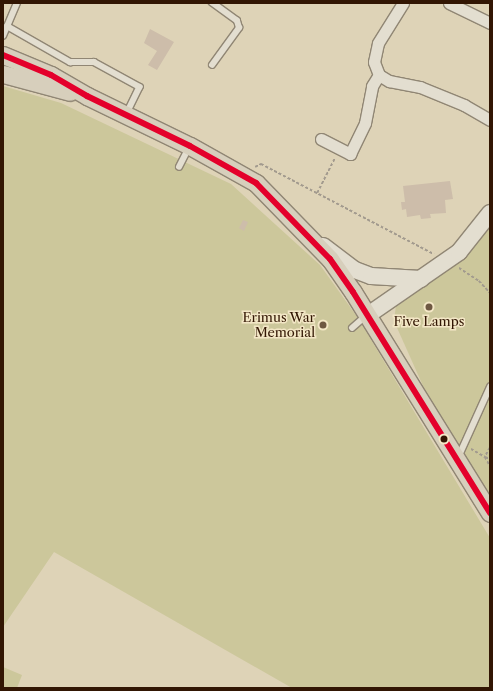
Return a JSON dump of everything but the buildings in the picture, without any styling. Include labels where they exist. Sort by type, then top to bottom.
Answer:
[{"type":"main road","points":[[3,55],[51,75],[87,96],[190,146],[243,174],[256,183],[330,259],[461,452],[490,513]]},
{"type":"main road","points":[[3,74],[87,96]]},
{"type":"street","points":[[403,3],[378,43],[374,62],[379,75],[389,81],[420,86],[464,105],[490,120]]},
{"type":"street","points":[[449,3],[490,24]]},
{"type":"street","points":[[321,139],[350,154],[366,124],[372,86],[379,75]]},
{"type":"street","points":[[368,315],[446,261],[470,240],[490,213]]},
{"type":"street","points":[[306,234],[356,270],[371,276],[421,279]]},
{"type":"lane","points":[[3,36],[17,3]]},
{"type":"lane","points":[[212,3],[237,21],[239,28],[212,65]]},
{"type":"lane","points":[[7,26],[70,62],[94,62],[140,87],[127,115]]},
{"type":"lane","points":[[179,167],[190,146]]},
{"type":"lane","points":[[352,328],[368,315]]},
{"type":"lane","points":[[461,452],[490,387]]},
{"type":"path","points":[[317,193],[340,149]]},
{"type":"path","points":[[243,174],[261,164],[446,261]]},
{"type":"path","points":[[468,273],[490,293]]},
{"type":"path","points":[[485,457],[490,448]]},
{"type":"path","points":[[461,452],[490,459]]},
{"type":"path","points":[[485,457],[490,466]]},
{"type":"shaded area","points":[[3,86],[61,103],[231,184],[320,265],[358,318],[490,538],[490,688],[292,688],[54,552],[3,627]]},
{"type":"shaded area","points":[[490,223],[490,505],[428,397],[394,321],[396,305]]},
{"type":"shaded area","points":[[3,667],[22,675],[17,688],[3,688]]},
{"type":"transit line","points":[[3,55],[51,75],[87,96],[190,146],[256,183],[330,259],[353,292],[490,513]]},
{"type":"place","name":"Five Lamps","points":[[429,307]]},
{"type":"place","name":"Erimus War Memorial","points":[[323,325]]}]
